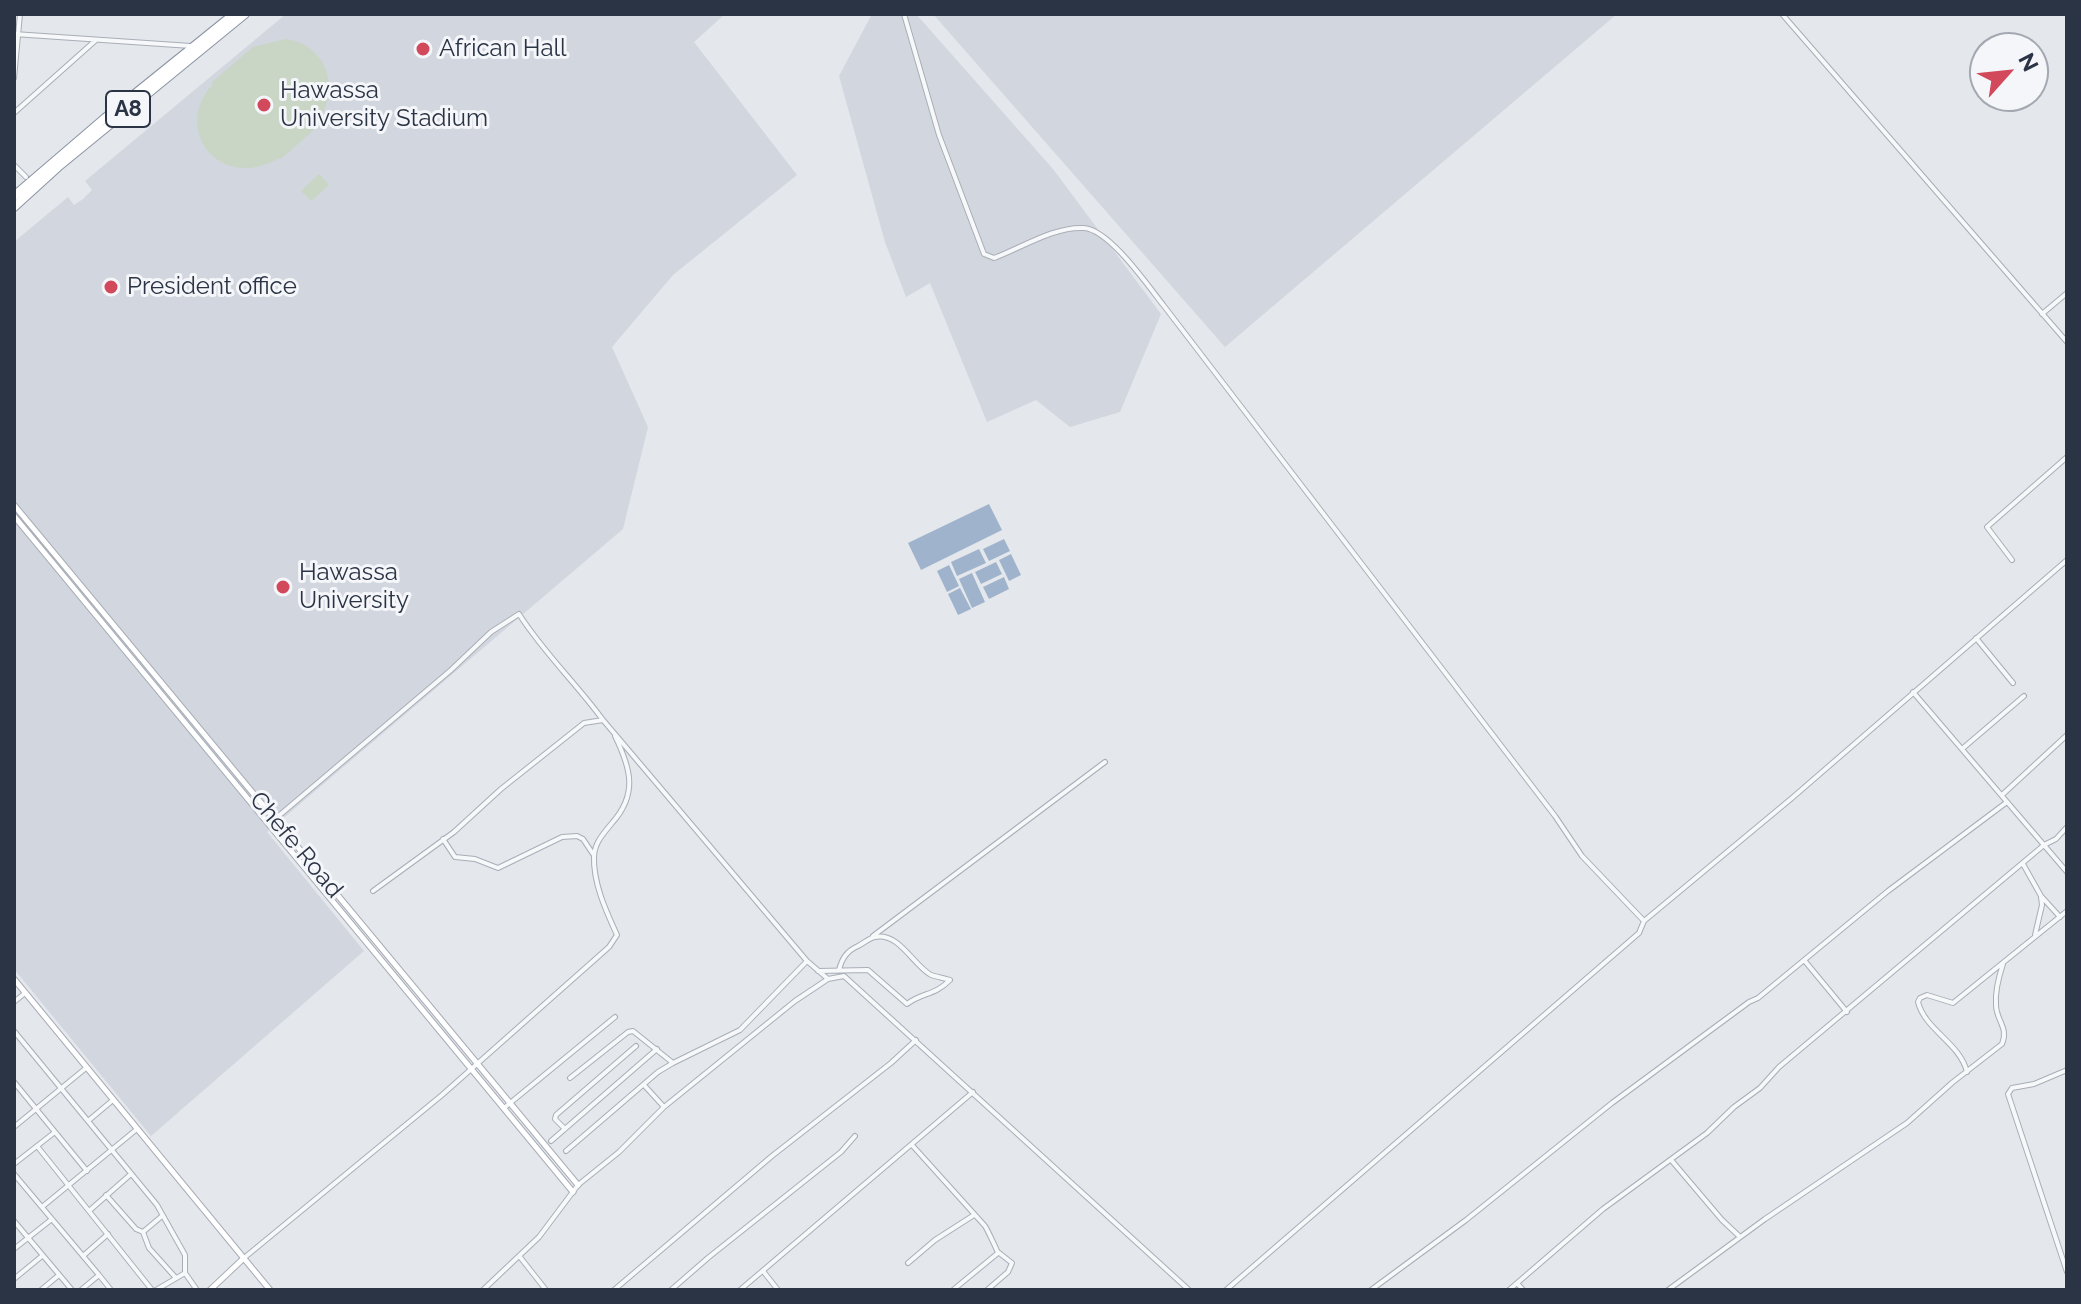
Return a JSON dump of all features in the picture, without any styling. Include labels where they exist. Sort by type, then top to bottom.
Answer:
[{"type":"highway","name":"A8","points":[[14,196],[234,14]]},
{"type":"highway","name":"A8","points":[[14,207],[58,167],[245,14]]},
{"type":"street","points":[[14,78],[20,14]]},
{"type":"street","points":[[904,14],[939,135],[984,254],[994,258],[1060,232],[1080,228],[1096,232],[1113,247],[1164,306],[1555,816],[1582,856],[1644,921]]},
{"type":"street","points":[[1782,14],[2067,342]]},
{"type":"street","points":[[16,34],[194,46]]},
{"type":"street","points":[[14,113],[96,40]]},
{"type":"street","points":[[14,165],[26,177]]},
{"type":"street","points":[[2042,314],[2067,293]]},
{"type":"street","points":[[2012,560],[1987,527],[2067,457]]},
{"type":"street","name":"Chefe Road","points":[[14,505],[578,1185]]},
{"type":"street","name":"Chefe Road","points":[[14,516],[573,1192]]},
{"type":"street","points":[[1226,1290],[1639,933],[1644,921],[1792,798],[2067,560]]},
{"type":"street","points":[[275,819],[451,670],[491,632],[519,614],[542,648],[580,688],[612,731],[807,961],[828,979]]},
{"type":"street","points":[[1976,638],[2013,683]]},
{"type":"street","points":[[1913,692],[2067,872]]},
{"type":"street","points":[[1962,749],[2024,696]]},
{"type":"street","points":[[373,891],[443,839],[584,723],[603,720]]},
{"type":"street","points":[[594,856],[601,836],[623,811],[629,797],[628,770],[612,731]]},
{"type":"street","points":[[2002,795],[2067,735]]},
{"type":"street","points":[[839,970],[841,960],[851,949],[1105,762]]},
{"type":"street","points":[[1371,1290],[1466,1220],[1612,1103],[1758,998],[1888,891],[2007,802]]},
{"type":"street","points":[[1509,1290],[1603,1209],[1707,1133],[1760,1088],[1779,1067],[2067,827]]},
{"type":"street","points":[[210,1290],[594,962],[617,936],[604,907],[594,856],[583,839],[569,835],[498,868],[475,859],[455,857],[443,839]]},
{"type":"street","points":[[2023,864],[2041,896],[2060,917]]},
{"type":"street","points":[[2034,937],[2042,905],[2041,896]]},
{"type":"street","points":[[1967,1072],[1964,1061],[1923,1014],[1918,1002],[1920,998],[1927,995],[1953,1003],[2067,911]]},
{"type":"street","points":[[817,971],[868,970],[907,1004],[921,994],[932,994],[950,980],[931,974],[913,955],[886,938],[871,937]]},
{"type":"street","points":[[1804,960],[1847,1012]]},
{"type":"street","points":[[566,1151],[673,1063],[740,1030],[807,961]]},
{"type":"street","points":[[1668,1290],[1907,1123],[2004,1041],[2004,1027],[1996,1005],[2003,964]]},
{"type":"street","points":[[483,1290],[539,1237],[578,1185],[619,1152],[664,1107],[762,1027],[828,979],[844,976],[1189,1290]]},
{"type":"street","points":[[14,979],[270,1290]]},
{"type":"street","points":[[14,1002],[25,993]]},
{"type":"street","points":[[504,1108],[615,1017]]},
{"type":"street","points":[[14,1031],[16,1039],[88,1121],[162,1216],[185,1255],[185,1273],[197,1290]]},
{"type":"street","points":[[570,1078],[633,1031],[673,1063]]},
{"type":"street","points":[[614,1290],[772,1156],[916,1040]]},
{"type":"street","points":[[565,1129],[555,1119],[556,1115],[636,1046]]},
{"type":"street","points":[[551,1141],[657,1049]]},
{"type":"street","points":[[14,1127],[86,1068]]},
{"type":"street","points":[[2067,1070],[2034,1084],[2012,1088],[2008,1094],[2067,1272]]},
{"type":"street","points":[[14,1083],[87,1171]]},
{"type":"street","points":[[643,1085],[664,1107]]},
{"type":"street","points":[[740,1290],[973,1092]]},
{"type":"street","points":[[88,1121],[113,1100]]},
{"type":"street","points":[[42,1207],[137,1129]]},
{"type":"street","points":[[14,1164],[55,1132]]},
{"type":"street","points":[[671,1290],[841,1152],[855,1136]]},
{"type":"street","points":[[912,1145],[989,1231],[988,1237],[998,1252],[1012,1263],[1008,1272],[987,1290]]},
{"type":"street","points":[[37,1146],[154,1290],[185,1273]]},
{"type":"street","points":[[1672,1161],[1740,1237]]},
{"type":"street","points":[[14,1174],[111,1290]]},
{"type":"street","points":[[89,1211],[131,1174]]},
{"type":"street","points":[[106,1195],[136,1229],[143,1232],[149,1248],[176,1278]]},
{"type":"street","points":[[908,1263],[935,1240],[974,1215]]},
{"type":"street","points":[[143,1232],[162,1216]]},
{"type":"street","points":[[14,1249],[52,1219]]},
{"type":"street","points":[[14,1221],[72,1290]]},
{"type":"street","points":[[83,1256],[108,1234]]},
{"type":"street","points":[[953,1290],[998,1252]]},
{"type":"street","points":[[14,1279],[42,1256]]},
{"type":"street","points":[[520,1257],[546,1290]]},
{"type":"street","points":[[763,1271],[778,1290]]},
{"type":"street","points":[[41,1290],[59,1275]]},
{"type":"street","points":[[81,1290],[99,1275]]},
{"type":"street","points":[[1517,1283],[1523,1290]]},
{"type":"shaded area","name":"Hawassa University","points":[[286,14],[725,14],[694,42],[797,175],[673,275],[612,347],[648,427],[623,529],[267,832],[364,951],[151,1136],[14,969],[14,242],[68,197],[74,205],[83,199],[92,190],[85,181]]},
{"type":"shaded area","points":[[872,14],[916,14],[1053,169],[1161,314],[1120,412],[1070,427],[1036,400],[987,422],[930,283],[906,297],[885,242],[839,76]]},
{"type":"shaded area","points":[[933,14],[1617,14],[1225,347]]},
{"type":"green space","name":"Hawassa University Stadium","points":[[286,39],[312,50],[326,72],[328,98],[316,123],[318,126],[281,159],[258,167],[238,168],[221,162],[208,151],[200,136],[197,119],[201,102],[212,82],[253,47]]},
{"type":"green space","points":[[319,174],[329,185],[311,201],[301,191]]},
{"type":"water","points":[[989,504],[1002,530],[921,570],[908,543]]},
{"type":"water","points":[[1004,539],[1010,551],[989,561],[983,549]]},
{"type":"water","points":[[979,549],[986,563],[957,576],[951,562]]},
{"type":"water","points":[[1011,554],[1021,575],[1009,581],[999,560]]},
{"type":"water","points":[[996,562],[1002,574],[981,584],[975,572]]},
{"type":"water","points":[[949,565],[959,586],[947,592],[937,571]]},
{"type":"water","points":[[972,573],[985,602],[972,608],[959,579]]},
{"type":"water","points":[[1004,577],[1009,589],[989,599],[983,587]]},
{"type":"water","points":[[960,588],[971,609],[958,615],[948,594]]},
{"type":"place","name":"African Hall","points":[[423,49]]},
{"type":"place","name":"Hawassa University Stadium","points":[[264,105]]},
{"type":"place","name":"President office","points":[[111,287]]},
{"type":"place","name":"Hawassa University","points":[[283,587]]}]
